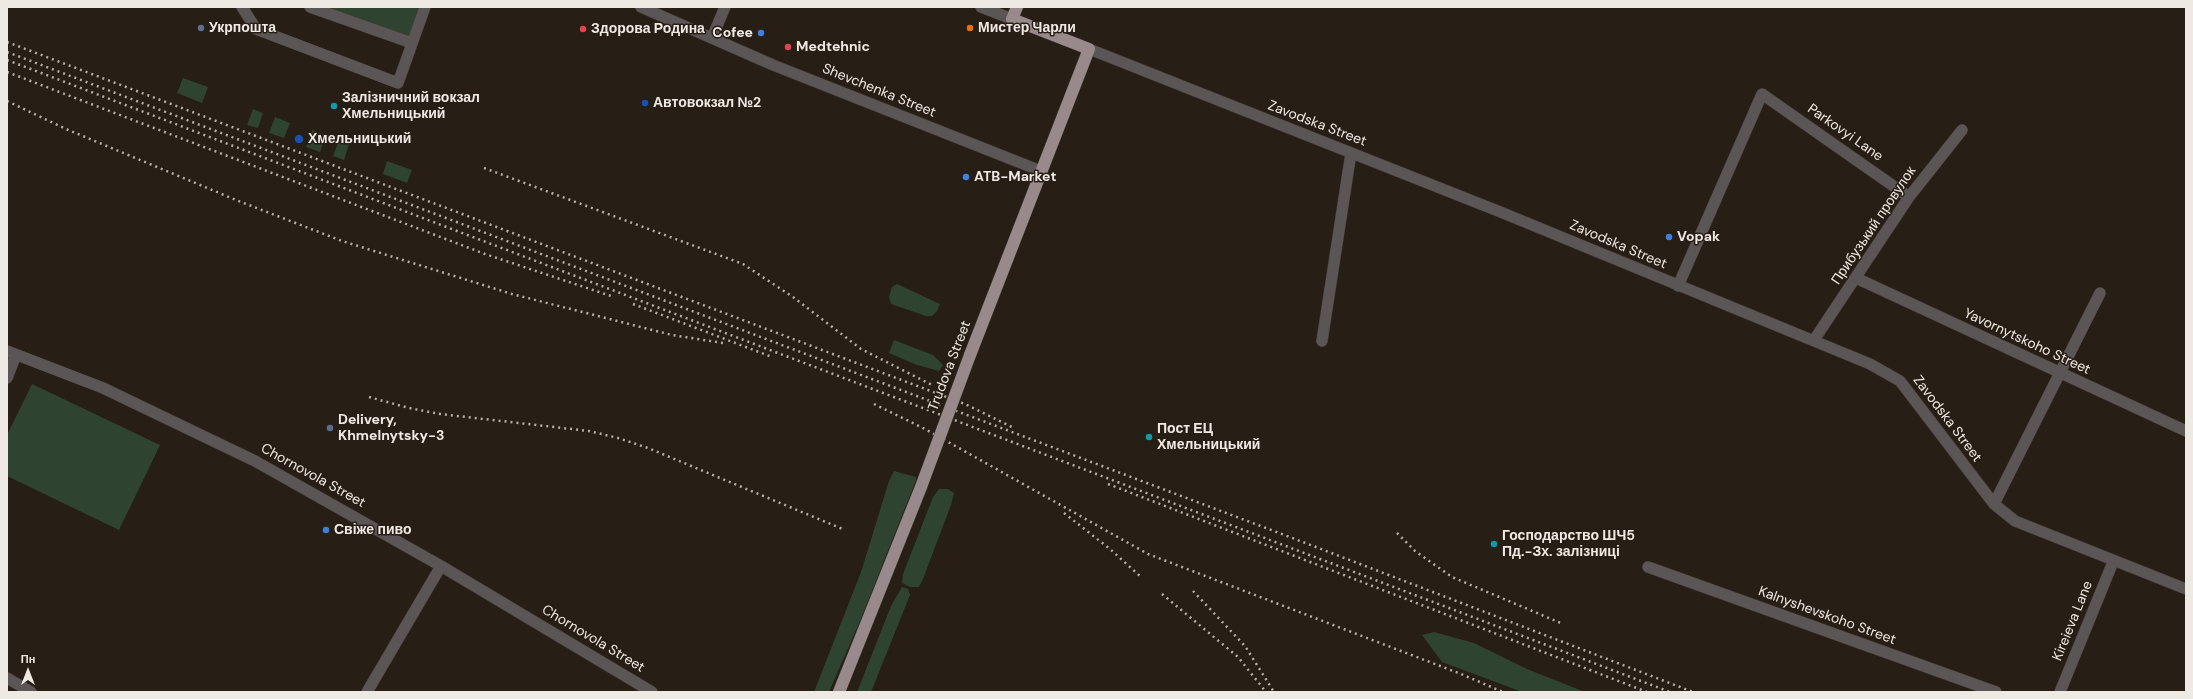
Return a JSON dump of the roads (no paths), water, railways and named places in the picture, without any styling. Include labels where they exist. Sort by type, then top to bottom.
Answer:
[{"type":"main road","points":[[1012,19],[1017,7]]},
{"type":"main road","name":"Zavodska Street","points":[[1012,19],[1088,49]]},
{"type":"main road","name":"Trudova Street","points":[[840,692],[921,487],[970,355],[1088,49]]},
{"type":"street","points":[[242,7],[256,29],[398,83],[426,7]]},
{"type":"street","points":[[310,7],[412,43]]},
{"type":"street","name":"Shevchenka Street","points":[[641,7],[658,10],[712,38],[780,67],[1041,171]]},
{"type":"street","points":[[712,38],[725,7]]},
{"type":"street","name":"Zavodska Street","points":[[981,7],[1012,19]]},
{"type":"street","name":"Zavodska Street","points":[[1088,49],[1503,213],[1870,364],[1900,381],[1994,504],[2015,521],[2113,562],[2186,589]]},
{"type":"street","name":"Parkovyi Lane","points":[[1678,286],[1762,94],[1909,197]]},
{"type":"street","name":"Прибузький провулок","points":[[1814,340],[1909,197],[1962,130]]},
{"type":"street","points":[[1322,341],[1351,153]]},
{"type":"street","name":"Yavornytskoho Street","points":[[1856,278],[2058,373],[2186,431]]},
{"type":"street","points":[[1994,504],[2058,373],[2100,293]]},
{"type":"street","points":[[7,378],[12,353]]},
{"type":"street","name":"Chornovola Street","points":[[12,353],[103,388],[255,460],[441,566],[652,692]]},
{"type":"street","name":"Kireieva Lane","points":[[2060,692],[2113,562]]},
{"type":"street","points":[[367,692],[441,566]]},
{"type":"street","name":"Kalnyshevskoho Street","points":[[1648,566],[1996,692]]},
{"type":"street","points":[[7,678],[31,692]]},
{"type":"railway","points":[[7,42],[965,404],[1012,427]]},
{"type":"railway","points":[[7,52],[1295,539],[1693,692]]},
{"type":"railway","points":[[7,60],[1670,692]]},
{"type":"railway","points":[[7,72],[485,254],[611,296]]},
{"type":"railway","points":[[7,101],[66,129],[236,200],[342,241],[512,294],[672,335],[723,343]]},
{"type":"railway","points":[[484,168],[743,264],[793,297],[861,349],[934,386]]},
{"type":"railway","points":[[633,304],[772,357]]},
{"type":"railway","points":[[369,397],[409,408],[440,414],[589,431],[618,438],[648,448],[845,530]]},
{"type":"railway","points":[[874,404],[925,429],[1148,554],[1461,674],[1503,692]]},
{"type":"railway","points":[[1108,484],[1647,692]]},
{"type":"railway","points":[[1064,513],[1110,549],[1141,577]]},
{"type":"railway","points":[[1397,533],[1415,551],[1452,577],[1563,624]]},
{"type":"railway","points":[[1193,591],[1245,646],[1274,692]]},
{"type":"railway","points":[[1162,594],[1238,657],[1266,692]]},
{"type":"place","name":"Укрпошта","points":[[201,28]]},
{"type":"place","name":"Мистер Чарли","points":[[970,28]]},
{"type":"place","name":"Здорова Родина","points":[[583,29]]},
{"type":"place","name":"Cofee","points":[[761,33]]},
{"type":"place","name":"Medtehnic","points":[[788,47]]},
{"type":"place","name":"Автовокзал №2","points":[[645,103]]},
{"type":"place","name":"Залізничний вокзал Хмельницький","points":[[334,106]]},
{"type":"place","name":"Хмельницький","points":[[299,139]]},
{"type":"place","name":"ATB-Market","points":[[966,177]]},
{"type":"place","name":"Vopak","points":[[1669,237]]},
{"type":"place","name":"Delivery, Khmelnytsky-3","points":[[330,428]]},
{"type":"place","name":"Пост ЕЦ Хмельницький","points":[[1149,437]]},
{"type":"place","name":"Свіже пиво","points":[[326,530]]},
{"type":"place","name":"Господарство ШЧ5 Пд.-Зх. залізниці","points":[[1494,544]]}]
